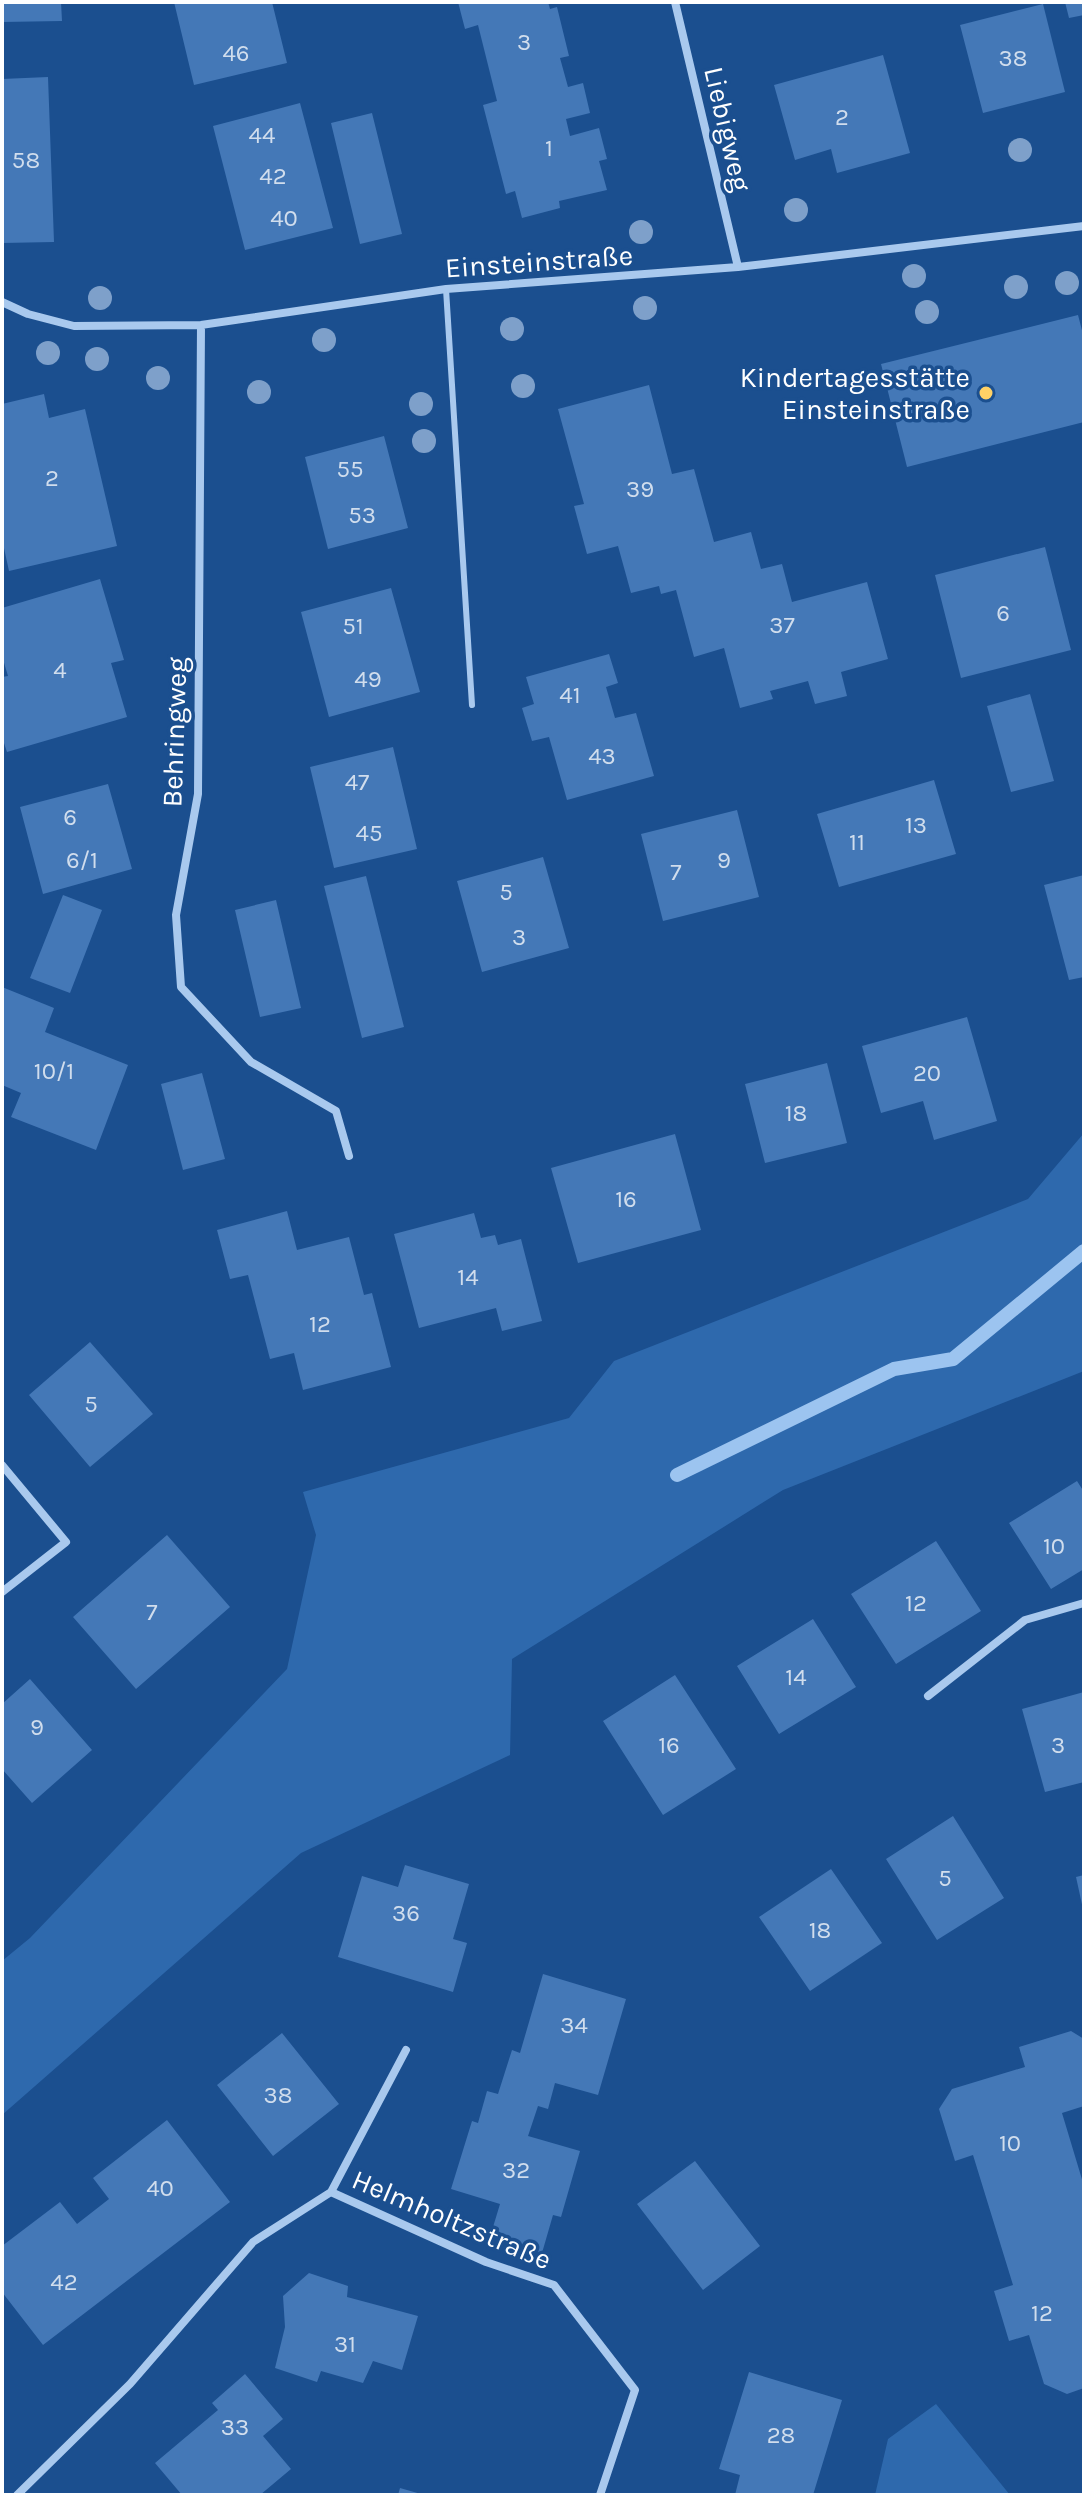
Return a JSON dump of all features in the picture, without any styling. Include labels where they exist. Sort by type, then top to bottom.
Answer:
[{"type":"street","name":"Liebigweg","points":[[675,2],[738,267]]},
{"type":"street","name":"Einsteinstraße","points":[[2,302],[28,314],[74,326],[201,325],[446,289],[738,267],[1084,226]]},
{"type":"street","name":"Behringweg","points":[[201,325],[198,794],[176,915],[181,987],[251,1062],[336,1111],[349,1156]]},
{"type":"street","points":[[2,1465],[66,1542],[2,1592]]},
{"type":"street","points":[[928,1696],[1025,1620],[1084,1603]]},
{"type":"street","name":"Helmholtzstraße","points":[[17,2495],[130,2384],[253,2242],[331,2192],[406,2050]]},
{"type":"street","name":"Helmholtzstraße","points":[[331,2192],[486,2262],[554,2285],[635,2390],[600,2495]]},
{"type":"lane","points":[[446,289],[472,705]]},
{"type":"shaded area","points":[[1084,1133],[1084,1371],[783,1490],[512,1659],[510,1755],[301,1853],[2,2115],[2,1961],[30,1938],[287,1669],[316,1535],[303,1492],[569,1418],[614,1361],[1028,1199]]},
{"type":"shaded area","points":[[936,2404],[1010,2495],[875,2495],[888,2439]]},
{"type":"building","points":[[2,2],[61,2],[62,21],[2,22]]},
{"type":"building","points":[[174,2],[272,2],[287,63],[194,85]]},
{"type":"building","points":[[458,2],[548,2],[550,9],[557,7],[569,56],[560,58],[568,87],[583,83],[590,113],[566,119],[570,136],[599,128],[607,159],[599,161],[607,190],[559,201],[560,208],[522,218],[515,191],[506,194],[483,105],[497,101],[478,25],[465,29]]},
{"type":"building","points":[[1065,2],[1084,2],[1084,15],[1069,18]]},
{"type":"building","points":[[1043,4],[1065,92],[983,113],[960,25]]},
{"type":"building","points":[[883,55],[910,153],[837,173],[831,149],[795,160],[774,85]]},
{"type":"building","points":[[48,77],[54,242],[2,243],[2,79]]},
{"type":"building","points":[[300,103],[333,228],[245,250],[213,126]]},
{"type":"building","points":[[372,113],[402,234],[360,244],[331,123]]},
{"type":"building","name":"Kindertagesstätte Einsteinstraße","points":[[1078,315],[1084,338],[1084,422],[907,467],[881,364]]},
{"type":"building","points":[[649,385],[672,474],[694,469],[714,542],[751,532],[761,569],[782,564],[792,602],[867,582],[888,659],[841,672],[847,696],[815,704],[808,681],[770,691],[773,699],[740,708],[724,648],[694,657],[676,590],[661,594],[659,586],[631,593],[618,546],[587,554],[574,506],[584,504],[558,409]]},
{"type":"building","points":[[44,394],[49,418],[85,409],[117,546],[9,571],[2,539],[2,404]]},
{"type":"building","points":[[384,436],[408,528],[328,549],[305,457]]},
{"type":"building","points":[[1045,547],[1071,650],[961,678],[935,575]]},
{"type":"building","points":[[100,579],[124,660],[111,663],[127,717],[7,752],[2,737],[2,677],[8,676],[2,656],[2,608]]},
{"type":"building","points":[[391,588],[420,692],[329,717],[301,612]]},
{"type":"building","points":[[609,654],[618,683],[606,687],[615,718],[636,713],[654,776],[567,800],[549,737],[532,741],[522,708],[534,704],[526,677]]},
{"type":"building","points":[[1030,694],[1054,781],[1011,792],[987,706]]},
{"type":"building","points":[[393,747],[417,849],[334,868],[310,767]]},
{"type":"building","points":[[934,780],[956,854],[839,887],[817,814]]},
{"type":"building","points":[[108,784],[132,869],[43,894],[20,807]]},
{"type":"building","points":[[737,810],[759,897],[663,921],[641,834]]},
{"type":"building","points":[[543,857],[569,948],[482,972],[457,881]]},
{"type":"building","points":[[1084,875],[1084,977],[1069,980],[1044,885]]},
{"type":"building","points":[[366,876],[404,1027],[362,1038],[324,886]]},
{"type":"building","points":[[63,895],[102,910],[70,993],[30,978]]},
{"type":"building","points":[[276,900],[301,1008],[260,1017],[235,910]]},
{"type":"building","points":[[2,987],[54,1008],[45,1032],[128,1065],[96,1150],[11,1117],[21,1093],[2,1085]]},
{"type":"building","points":[[967,1017],[997,1121],[934,1140],[923,1101],[881,1113],[862,1046]]},
{"type":"building","points":[[827,1063],[847,1143],[765,1163],[745,1084]]},
{"type":"building","points":[[202,1073],[225,1159],[183,1170],[161,1084]]},
{"type":"building","points":[[675,1134],[701,1230],[578,1263],[551,1168]]},
{"type":"building","points":[[287,1211],[297,1250],[349,1237],[364,1295],[372,1293],[391,1367],[303,1390],[294,1353],[270,1359],[248,1275],[230,1279],[217,1230]]},
{"type":"building","points":[[474,1213],[481,1238],[495,1235],[498,1245],[521,1239],[542,1321],[502,1331],[496,1308],[419,1328],[394,1234]]},
{"type":"building","points":[[90,1342],[153,1414],[90,1467],[29,1395]]},
{"type":"building","points":[[1077,1481],[1084,1492],[1084,1569],[1051,1589],[1009,1523]]},
{"type":"building","points":[[167,1535],[230,1607],[136,1689],[73,1617]]},
{"type":"building","points":[[936,1541],[981,1611],[896,1664],[851,1594]]},
{"type":"building","points":[[813,1619],[856,1687],[779,1734],[737,1666]]},
{"type":"building","points":[[675,1675],[736,1769],[663,1815],[603,1721]]},
{"type":"building","points":[[30,1679],[92,1750],[32,1803],[2,1769],[2,1704]]},
{"type":"building","points":[[1084,1692],[1084,1782],[1045,1792],[1022,1709]]},
{"type":"building","points":[[953,1816],[1004,1898],[937,1940],[886,1859]]},
{"type":"building","points":[[405,1865],[469,1884],[453,1939],[467,1943],[453,1992],[338,1957],[362,1876],[398,1887]]},
{"type":"building","points":[[831,1869],[882,1943],[810,1991],[759,1917]]},
{"type":"building","points":[[1084,1875],[1084,1909],[1083,1909],[1076,1877]]},
{"type":"building","points":[[543,1974],[626,1999],[598,2095],[555,2083],[548,2109],[538,2106],[528,2136],[580,2151],[561,2217],[553,2215],[542,2253],[490,2237],[500,2204],[451,2189],[472,2121],[478,2123],[487,2091],[498,2094],[512,2050],[520,2053]]},
{"type":"building","points":[[1071,2031],[1084,2039],[1084,2106],[1062,2113],[1084,2186],[1084,2388],[1067,2394],[1044,2384],[1029,2335],[1009,2341],[994,2291],[1013,2285],[973,2155],[955,2161],[939,2109],[952,2089],[1025,2067],[1019,2047]]},
{"type":"building","points":[[282,2033],[339,2104],[273,2156],[217,2085]]},
{"type":"building","points":[[167,2120],[230,2202],[43,2345],[2,2292],[2,2246],[60,2202],[77,2224],[109,2199],[93,2178]]},
{"type":"building","points":[[695,2161],[760,2246],[703,2290],[637,2204]]},
{"type":"building","points":[[309,2273],[348,2286],[347,2297],[418,2316],[402,2370],[373,2361],[363,2383],[321,2371],[317,2382],[275,2368],[285,2327],[283,2296]]},
{"type":"building","points":[[749,2372],[842,2400],[813,2495],[735,2495],[740,2475],[719,2469]]},
{"type":"building","points":[[245,2374],[283,2419],[263,2436],[291,2469],[260,2495],[182,2495],[155,2463],[218,2410],[212,2403]]},
{"type":"building","points":[[400,2488],[421,2494],[421,2495],[398,2495]]},
{"type":"waterway","points":[[677,1475],[894,1369],[953,1359],[1084,1251]]},
{"type":"place","name":"Kindertagesstätte Einsteinstraße","points":[[986,393]]}]
